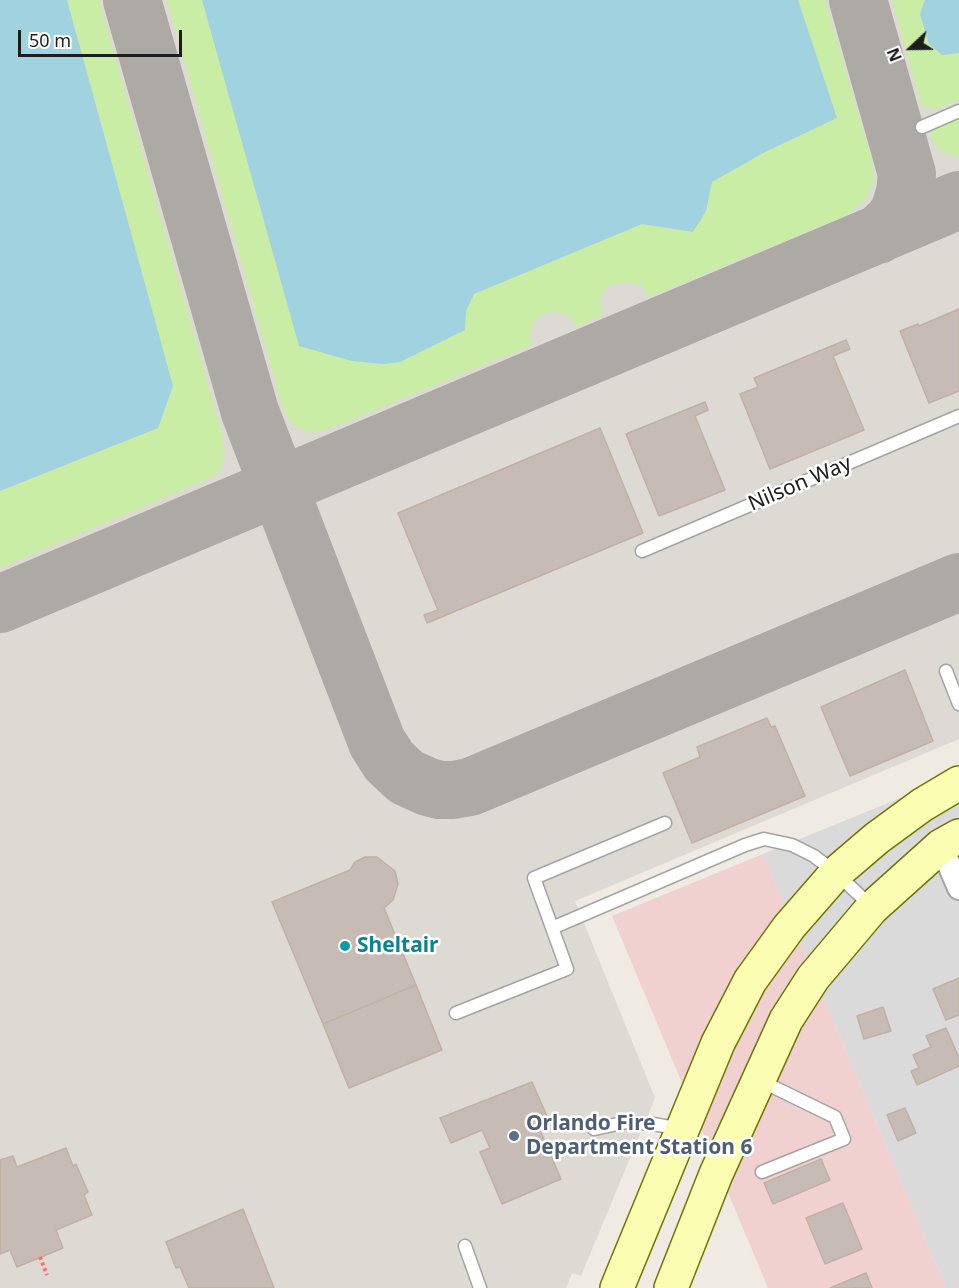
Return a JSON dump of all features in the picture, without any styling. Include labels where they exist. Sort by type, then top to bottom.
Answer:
[{"type":"main road","points":[[617,1288],[718,1043],[750,981],[789,927],[836,873],[877,838],[922,805],[959,783]]},
{"type":"main road","points":[[671,1288],[716,1174],[786,1020],[808,986],[873,908],[950,841]]},
{"type":"street","points":[[950,841],[959,888]]},
{"type":"lane","points":[[922,127],[959,111]]},
{"type":"lane","name":"Nilson Way","points":[[642,551],[959,416]]},
{"type":"lane","points":[[946,671],[959,704]]},
{"type":"lane","points":[[456,1013],[567,969],[534,878],[665,823]]},
{"type":"lane","points":[[552,928],[745,845],[764,839],[792,845],[814,856],[873,908]]},
{"type":"lane","points":[[758,1080],[835,1117],[844,1139],[762,1172]]},
{"type":"lane","points":[[594,1130],[627,1122],[682,1129]]},
{"type":"lane","points":[[465,1246],[480,1288]]},
{"type":"path","points":[[40,1257],[47,1275]]},
{"type":"shaded area","points":[[0,0],[959,0],[959,739],[575,901],[655,1098],[581,1276],[572,1273],[566,1288],[0,1288]]},
{"type":"shaded area","points":[[959,774],[959,1288],[946,1288],[763,854]]},
{"type":"shaded area","points":[[763,854],[946,1288],[768,1288],[612,916]]},
{"type":"green space","points":[[67,0],[99,0],[223,437],[225,452],[222,466],[215,476],[0,568],[0,491],[158,428],[173,386]]},
{"type":"green space","points":[[167,0],[202,0],[299,346],[466,311],[474,294],[642,224],[693,232],[706,211],[712,182],[765,152],[837,118],[798,0],[825,0],[872,161],[874,182],[866,199],[845,216],[649,297],[642,287],[633,283],[624,282],[611,285],[603,292],[600,301],[602,316],[576,327],[571,317],[562,313],[551,312],[541,315],[533,323],[530,333],[532,345],[319,433],[306,431],[294,425],[286,415],[281,402]]},
{"type":"green space","points":[[892,0],[925,0],[920,14],[942,55],[959,53],[959,100],[937,109],[922,107]]},
{"type":"green space","points":[[959,118],[959,157],[942,151],[935,144],[928,130]]},
{"type":"water","points":[[0,0],[67,0],[173,386],[158,428],[0,491]]},
{"type":"water","points":[[202,0],[798,0],[837,118],[765,152],[712,182],[706,211],[693,232],[642,224],[474,294],[466,311],[465,330],[400,362],[383,364],[352,361],[299,346]]},
{"type":"water","points":[[925,0],[959,0],[959,53],[942,55],[929,44],[920,14]]},
{"type":"building","points":[[959,309],[959,391],[929,403],[900,331],[918,324],[919,326]]},
{"type":"building","points":[[846,340],[850,349],[833,356],[864,430],[770,469],[740,394],[758,387],[754,378]]},
{"type":"building","points":[[705,402],[708,410],[695,416],[725,490],[659,516],[626,434]]},
{"type":"building","points":[[600,428],[643,533],[427,623],[424,615],[438,610],[398,513]]},
{"type":"building","points":[[905,670],[933,741],[850,776],[821,707]]},
{"type":"building","points":[[767,718],[771,727],[775,726],[805,796],[692,843],[663,773],[700,757],[697,747]]},
{"type":"building","name":"Sheltair","points":[[365,857],[377,857],[395,871],[398,884],[393,900],[384,908],[416,985],[323,1024],[272,902],[350,870],[355,862]]},
{"type":"building","points":[[959,978],[959,1015],[946,1020],[933,989]]},
{"type":"building","points":[[416,985],[442,1050],[349,1088],[323,1024]]},
{"type":"building","points":[[883,1007],[891,1031],[864,1039],[857,1016]]},
{"type":"building","points":[[946,1028],[959,1058],[959,1066],[917,1085],[911,1071],[919,1068],[913,1055],[931,1047],[926,1036]]},
{"type":"building","name":"Orlando Fire Department Station 6","points":[[532,1082],[550,1123],[539,1128],[561,1179],[502,1204],[480,1152],[490,1148],[482,1130],[451,1143],[440,1118]]},
{"type":"building","points":[[905,1108],[916,1133],[898,1141],[887,1115]]},
{"type":"building","points":[[66,1148],[88,1192],[84,1195],[92,1215],[56,1230],[63,1248],[17,1267],[10,1250],[0,1254],[0,1160],[13,1156],[17,1167]]},
{"type":"building","points":[[821,1159],[830,1180],[773,1204],[764,1183]]},
{"type":"building","points":[[843,1203],[862,1249],[825,1264],[806,1218]]},
{"type":"building","points":[[243,1209],[274,1288],[189,1288],[180,1267],[176,1268],[166,1242]]},
{"type":"building","points":[[866,1273],[872,1288],[830,1288]]},
{"type":"taxiway","points":[[132,0],[250,412],[377,742],[389,761],[406,777],[440,790],[470,787],[959,582]]},
{"type":"taxiway","points":[[858,0],[907,174],[905,193],[899,212],[878,235]]},
{"type":"taxiway","points":[[0,604],[959,200]]},
{"type":"place","name":"Sheltair","points":[[345,946]]},
{"type":"place","name":"Orlando Fire Department Station 6","points":[[514,1136]]}]
